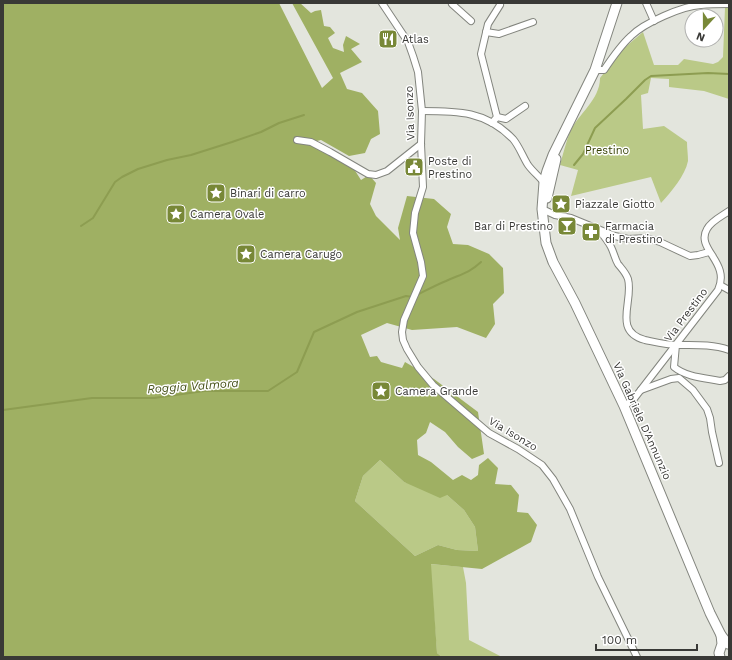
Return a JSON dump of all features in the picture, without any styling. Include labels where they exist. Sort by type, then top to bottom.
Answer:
[{"type":"main road","name":"Via Gabriele D'Annunzio","points":[[545,196],[544,182],[547,171],[595,70],[617,3]]},
{"type":"main road","name":"Via Gabriele D'Annunzio","points":[[558,146],[545,196],[543,212],[546,243],[553,262],[575,303],[624,406],[721,635],[725,648]]},
{"type":"street","name":"Via Isonzo","points":[[382,3],[408,42],[418,72],[422,111],[421,144],[423,187],[416,213],[413,233],[421,262],[423,276],[404,320],[402,332],[405,344],[418,367],[433,385],[489,434],[522,451],[542,465],[553,479],[570,509],[598,577],[637,657]]},
{"type":"street","points":[[453,3],[452,4],[471,21]]},
{"type":"street","points":[[646,3],[654,21]]},
{"type":"street","points":[[595,70],[604,70],[615,53],[631,35],[654,21],[681,9],[700,5],[729,4]]},
{"type":"street","points":[[497,117],[481,54],[488,24],[500,5]]},
{"type":"street","points":[[486,32],[498,34],[533,22]]},
{"type":"street","points":[[497,117],[506,119],[525,106]]},
{"type":"street","points":[[422,111],[457,112],[479,116],[492,123],[513,140],[535,173],[545,196]]},
{"type":"street","points":[[492,123],[497,117]]},
{"type":"street","points":[[297,140],[311,142],[368,174],[376,175],[387,171],[421,144]]},
{"type":"street","points":[[535,173],[541,175],[547,171]]},
{"type":"street","points":[[535,173],[544,182]]},
{"type":"street","name":"Via Prestino","points":[[624,406],[633,400],[720,285],[721,270],[709,252],[705,240],[705,234],[707,228],[729,211]]},
{"type":"street","points":[[543,212],[571,218],[615,236],[628,239],[647,238],[660,242],[690,256],[709,252]]},
{"type":"street","points":[[599,230],[611,248],[628,280],[626,319],[628,329],[637,337],[644,340],[676,345],[713,346],[729,350]]},
{"type":"street","points":[[720,285],[729,290]]},
{"type":"street","points":[[676,345],[674,367],[678,371],[720,381],[725,380],[729,376]]},
{"type":"street","points":[[639,391],[671,379],[679,378],[693,390],[707,409],[719,463]]},
{"type":"green space","points":[[3,3],[279,3],[322,88],[333,78],[292,3],[300,3],[311,13],[321,10],[324,26],[330,27],[335,33],[328,38],[333,48],[344,52],[343,45],[346,36],[360,44],[351,49],[362,62],[340,73],[347,89],[362,93],[378,111],[380,134],[371,139],[365,153],[349,156],[321,140],[304,144],[320,147],[354,169],[361,180],[369,175],[376,183],[370,204],[376,216],[400,240],[398,228],[407,196],[434,199],[451,214],[447,227],[453,244],[468,245],[489,254],[503,268],[504,293],[493,304],[495,324],[486,338],[457,327],[412,330],[387,323],[361,335],[370,357],[377,356],[381,362],[402,368],[405,362],[434,379],[478,412],[484,454],[472,459],[458,447],[445,432],[430,422],[426,433],[417,440],[418,455],[431,462],[453,480],[462,475],[471,480],[478,475],[479,465],[488,458],[498,468],[495,484],[511,485],[519,495],[517,512],[528,513],[537,525],[531,542],[482,569],[431,564],[437,653],[442,657],[3,657]],"holes":[[[380,460],[404,482],[440,498],[447,495],[464,510],[475,527],[478,551],[457,550],[438,545],[415,556],[355,501],[363,476]]]},
{"type":"green space","name":"Prestino","points":[[725,8],[729,8],[729,99],[704,91],[669,87],[669,79],[651,78],[648,93],[641,95],[643,129],[664,126],[687,142],[688,161],[684,172],[677,184],[661,203],[651,177],[571,196],[578,170],[560,165],[570,132],[593,100],[599,86],[600,78],[623,49],[643,32],[654,65],[678,65],[684,59],[713,64],[718,62],[723,57]]},
{"type":"green space","points":[[380,460],[404,482],[447,495],[464,510],[475,527],[478,551],[457,550],[438,545],[415,556],[355,501],[363,476]]},
{"type":"green space","points":[[430,564],[463,567],[466,583],[469,640],[502,657],[442,657],[437,653]]},
{"type":"waterway","name":"Roggia Valmora","points":[[574,165],[583,154],[595,128],[651,76],[708,73],[729,74]]},
{"type":"waterway","points":[[81,226],[93,218],[115,182],[138,169],[232,142],[261,132],[279,123],[304,115]]},
{"type":"waterway","name":"Roggia Valmora","points":[[417,295],[468,271],[481,262]]},
{"type":"waterway","name":"Roggia Valmora","points":[[3,410],[92,398],[154,398],[204,391],[268,391],[297,372],[314,332],[357,312],[406,296],[413,297]]},
{"type":"place","name":"Atlas","points":[[388,39]]},
{"type":"place","name":"Poste di Prestino","points":[[414,167]]},
{"type":"place","name":"Binari di carro","points":[[216,193]]},
{"type":"place","name":"Piazzale Giotto","points":[[561,204]]},
{"type":"place","name":"Camera Ovale","points":[[176,214]]},
{"type":"place","name":"Bar di Prestino","points":[[567,226]]},
{"type":"place","name":"Farmacia di Prestino","points":[[591,232]]},
{"type":"place","name":"Camera Carugo","points":[[246,254]]},
{"type":"place","name":"Camera Grande","points":[[381,391]]}]
